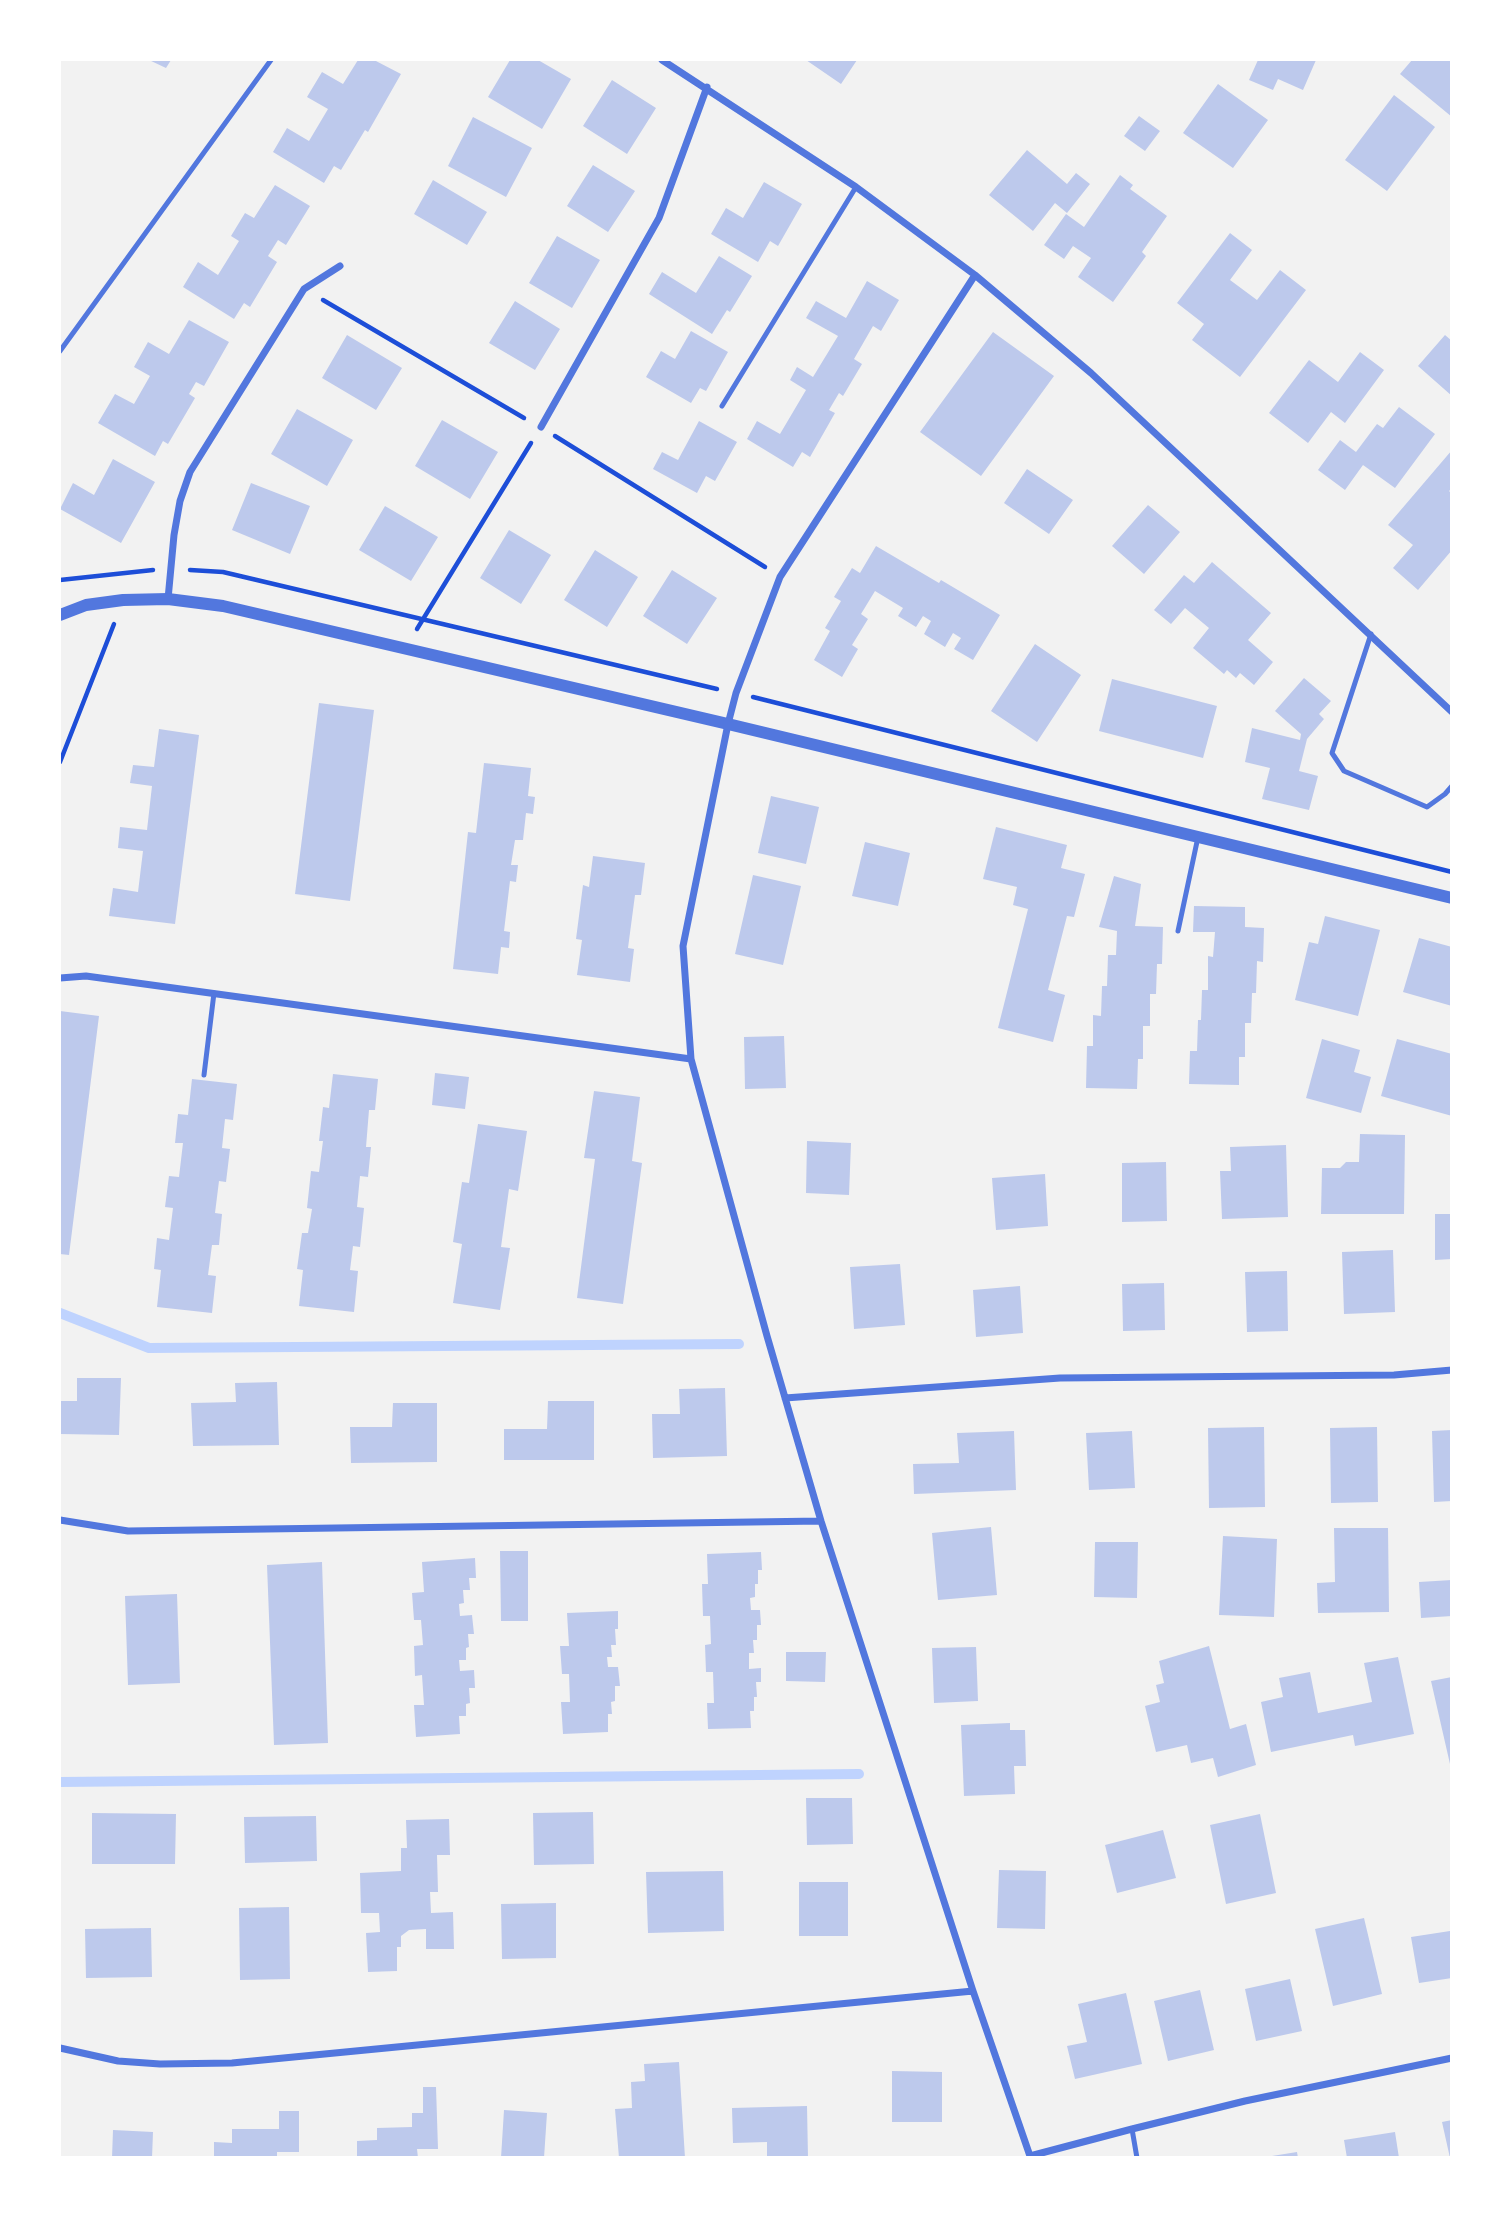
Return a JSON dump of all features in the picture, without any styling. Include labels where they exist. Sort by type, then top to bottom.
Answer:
[{"type":"street","points":[[662,60],[856,187],[975,275],[1091,373],[1451,712]]},
{"type":"street","points":[[541,427],[659,218],[707,88]]},
{"type":"street","points":[[168,599],[180,502],[190,472],[304,289],[341,267]]},
{"type":"street","points":[[975,275],[780,576],[736,693],[683,946],[691,1059],[821,1521],[973,1991],[1030,2157],[1245,2101],[1451,2058]]},
{"type":"street","points":[[60,615],[86,606],[123,600],[168,599],[223,606],[1451,898]]},
{"type":"street","points":[[60,978],[86,976],[691,1059]]},
{"type":"street","points":[[785,1398],[1060,1378],[1394,1375],[1451,1370]]},
{"type":"street","points":[[60,1520],[128,1531],[821,1521]]},
{"type":"street","points":[[60,2048],[132,2062],[194,2065],[232,2063],[973,1991]]},
{"type":"lane","points":[[60,351],[271,60]]},
{"type":"lane","points":[[722,406],[856,187]]},
{"type":"lane","points":[[1371,634],[1332,753],[1344,771],[1427,807],[1451,786]]},
{"type":"lane","points":[[1178,931],[1198,837]]},
{"type":"lane","points":[[204,1074],[214,993]]},
{"type":"lane","points":[[1132,2129],[1137,2158]]},
{"type":"path","points":[[405,648],[541,427]]},
{"type":"path","points":[[60,580],[170,568],[223,572],[736,693],[1451,872]]},
{"type":"path","points":[[60,762],[123,600]]},
{"type":"building","points":[[149,60],[171,60],[166,68]]},
{"type":"building","points":[[358,60],[374,60],[401,74],[368,132],[365,130],[341,170],[334,166],[324,183],[273,152],[287,128],[309,141],[328,109],[307,97],[322,72],[343,84]]},
{"type":"building","points":[[510,60],[538,60],[571,79],[542,129],[488,97]]},
{"type":"building","points":[[806,60],[857,60],[841,84]]},
{"type":"building","points":[[1258,60],[1316,60],[1303,90],[1278,79],[1273,90],[1249,80]]},
{"type":"building","points":[[1412,60],[1452,60],[1452,117],[1400,74]]},
{"type":"building","points":[[612,80],[656,108],[627,154],[583,126]]},
{"type":"building","points":[[1218,84],[1268,120],[1233,168],[1183,133]]},
{"type":"building","points":[[1394,95],[1435,127],[1387,191],[1345,160]]},
{"type":"building","points":[[1139,116],[1160,131],[1145,151],[1124,136]]},
{"type":"building","points":[[473,117],[532,148],[506,197],[448,166]]},
{"type":"building","points":[[1027,150],[1067,184],[1076,173],[1090,184],[1067,213],[1055,203],[1033,231],[989,195]]},
{"type":"building","points":[[593,165],[635,191],[608,232],[567,206]]},
{"type":"building","points":[[1120,175],[1133,185],[1130,189],[1167,216],[1142,252],[1146,256],[1113,302],[1078,277],[1091,258],[1073,246],[1064,259],[1044,245],[1066,214],[1084,227]]},
{"type":"building","points":[[433,180],[487,212],[467,245],[414,214]]},
{"type":"building","points":[[764,182],[802,204],[778,246],[770,241],[758,262],[711,234],[726,208],[743,218]]},
{"type":"building","points":[[275,185],[310,206],[286,245],[278,240],[268,256],[277,262],[250,307],[244,303],[234,319],[183,287],[198,262],[218,275],[239,241],[231,236],[245,213],[254,218]]},
{"type":"building","points":[[1230,233],[1252,250],[1230,280],[1257,300],[1280,270],[1306,290],[1240,377],[1192,340],[1204,324],[1177,303]]},
{"type":"building","points":[[557,236],[600,260],[572,308],[529,283]]},
{"type":"building","points":[[719,256],[752,276],[730,312],[727,310],[712,334],[649,294],[662,272],[696,293]]},
{"type":"building","points":[[867,281],[899,300],[881,331],[873,326],[854,359],[862,364],[843,396],[839,393],[829,410],[835,413],[810,457],[802,452],[793,467],[747,439],[757,421],[780,434],[806,390],[790,380],[797,367],[813,377],[838,336],[806,318],[816,301],[846,318]]},
{"type":"building","points":[[515,301],[560,329],[535,370],[489,343]]},
{"type":"building","points":[[189,320],[229,342],[204,386],[196,382],[189,394],[195,398],[168,444],[163,441],[155,456],[98,423],[115,394],[134,404],[150,376],[134,367],[148,342],[169,354]]},
{"type":"building","points":[[691,331],[728,352],[706,391],[700,388],[691,403],[646,377],[661,351],[675,359]]},
{"type":"building","points":[[993,332],[1054,376],[981,476],[920,432]]},
{"type":"building","points":[[347,335],[402,368],[376,410],[322,378]]},
{"type":"building","points":[[1445,335],[1452,341],[1452,396],[1418,366]]},
{"type":"building","points":[[1360,352],[1384,370],[1345,423],[1331,412],[1308,443],[1269,413],[1309,360],[1338,382]]},
{"type":"building","points":[[1399,407],[1435,434],[1395,488],[1363,465],[1345,490],[1318,470],[1340,440],[1356,452],[1377,424],[1383,428]]},
{"type":"building","points":[[297,409],[353,440],[327,486],[271,454]]},
{"type":"building","points":[[442,420],[498,452],[470,499],[415,466]]},
{"type":"building","points":[[699,421],[737,442],[715,481],[706,476],[697,493],[653,469],[662,452],[678,460]]},
{"type":"building","points":[[1452,450],[1452,488],[1449,491],[1452,494],[1452,550],[1418,590],[1393,568],[1413,545],[1388,525]]},
{"type":"building","points":[[113,459],[155,482],[121,543],[60,509],[73,483],[94,495]]},
{"type":"building","points":[[1027,469],[1073,500],[1049,534],[1004,503]]},
{"type":"building","points":[[251,483],[310,506],[290,554],[232,530]]},
{"type":"building","points":[[1148,505],[1180,532],[1144,574],[1112,546]]},
{"type":"building","points":[[385,506],[438,537],[411,581],[359,550]]},
{"type":"building","points":[[509,530],[551,555],[521,604],[480,578]]},
{"type":"building","points":[[876,546],[1000,615],[973,660],[954,649],[961,638],[953,633],[945,647],[924,634],[931,621],[923,616],[916,627],[898,616],[903,608],[875,591],[861,614],[868,619],[852,645],[858,649],[842,677],[814,660],[830,631],[825,628],[841,601],[834,597],[852,568],[860,573]]},
{"type":"building","points":[[595,550],[638,577],[607,627],[564,600]]},
{"type":"building","points":[[1212,562],[1271,613],[1248,640],[1273,662],[1254,685],[1240,673],[1236,678],[1227,670],[1224,674],[1193,648],[1209,628],[1185,608],[1171,624],[1154,610],[1184,575],[1194,583]]},
{"type":"building","points":[[672,570],[717,598],[687,644],[643,616]]},
{"type":"building","points":[[1035,644],[1081,675],[1037,742],[991,711]]},
{"type":"building","points":[[1304,678],[1331,701],[1319,714],[1324,719],[1307,739],[1299,771],[1318,776],[1309,810],[1262,799],[1270,768],[1245,762],[1252,728],[1300,740],[1301,734],[1275,711]]},
{"type":"building","points":[[1112,679],[1217,706],[1203,758],[1099,731]]},
{"type":"building","points":[[319,703],[374,710],[350,901],[295,894]]},
{"type":"building","points":[[159,729],[199,735],[175,924],[109,916],[113,888],[138,892],[143,851],[118,848],[120,827],[147,830],[152,786],[130,783],[133,765],[154,767]]},
{"type":"building","points":[[484,763],[531,768],[528,796],[535,797],[533,814],[526,813],[523,840],[515,840],[511,865],[518,865],[516,882],[510,881],[504,931],[510,932],[509,948],[501,947],[498,974],[453,969],[468,832],[476,833]]},
{"type":"building","points":[[771,796],[819,807],[806,864],[758,853]]},
{"type":"building","points":[[996,827],[1067,845],[1061,868],[1085,874],[1074,917],[1067,916],[1048,990],[1065,995],[1053,1042],[998,1028],[1028,909],[1013,905],[1017,887],[983,879]]},
{"type":"building","points":[[865,842],[910,853],[898,906],[852,896]]},
{"type":"building","points":[[593,856],[645,863],[641,895],[635,895],[628,948],[634,949],[630,982],[577,975],[582,940],[576,939],[583,885],[589,887]]},
{"type":"building","points":[[753,875],[801,886],[783,965],[735,954]]},
{"type":"building","points":[[1114,876],[1141,884],[1135,926],[1163,927],[1162,964],[1157,964],[1156,994],[1150,994],[1150,1026],[1143,1026],[1143,1059],[1138,1059],[1137,1089],[1086,1088],[1087,1046],[1093,1046],[1093,1015],[1101,1016],[1102,986],[1107,986],[1108,955],[1116,955],[1117,931],[1099,927]]},
{"type":"building","points":[[1194,906],[1245,907],[1245,927],[1264,928],[1263,962],[1257,961],[1251,1023],[1245,1023],[1245,1057],[1239,1057],[1239,1085],[1189,1084],[1190,1051],[1197,1051],[1202,990],[1208,990],[1208,956],[1213,957],[1215,932],[1193,932]]},
{"type":"building","points":[[1325,916],[1380,930],[1358,1016],[1295,1000],[1309,942],[1318,944]]},
{"type":"building","points":[[1419,938],[1452,947],[1452,1006],[1403,992]]},
{"type":"building","points":[[60,1011],[99,1016],[69,1255],[60,1254]]},
{"type":"building","points":[[784,1036],[786,1088],[745,1089],[744,1037]]},
{"type":"building","points":[[1322,1039],[1360,1050],[1354,1072],[1371,1077],[1361,1113],[1306,1098]]},
{"type":"building","points":[[1397,1039],[1452,1054],[1452,1116],[1381,1096]]},
{"type":"building","points":[[435,1073],[469,1077],[465,1109],[432,1105]]},
{"type":"building","points":[[333,1074],[378,1079],[375,1110],[369,1110],[366,1147],[371,1147],[368,1177],[360,1176],[357,1207],[364,1208],[360,1247],[353,1246],[350,1270],[358,1271],[354,1312],[299,1306],[303,1270],[297,1269],[302,1233],[308,1233],[312,1209],[307,1208],[311,1171],[319,1172],[323,1107],[329,1108]]},
{"type":"building","points":[[192,1079],[237,1084],[233,1120],[225,1119],[222,1148],[230,1149],[226,1182],[219,1181],[215,1213],[222,1214],[219,1245],[212,1245],[208,1275],[216,1276],[212,1313],[157,1307],[161,1270],[154,1269],[157,1238],[169,1240],[173,1208],[165,1207],[169,1176],[179,1177],[183,1143],[175,1143],[178,1114],[188,1115]]},
{"type":"building","points":[[594,1091],[640,1097],[632,1161],[642,1163],[623,1304],[577,1298],[595,1159],[584,1158]]},
{"type":"building","points":[[478,1124],[527,1131],[518,1191],[509,1189],[501,1247],[510,1248],[500,1310],[453,1303],[462,1244],[453,1242],[462,1182],[469,1183]]},
{"type":"building","points":[[1360,1134],[1405,1135],[1404,1214],[1321,1214],[1322,1168],[1340,1168],[1346,1162],[1359,1162]]},
{"type":"building","points":[[807,1141],[851,1143],[849,1195],[806,1193]]},
{"type":"building","points":[[1286,1145],[1288,1217],[1222,1219],[1220,1171],[1231,1171],[1230,1147]]},
{"type":"building","points":[[1166,1162],[1167,1221],[1122,1222],[1122,1163]]},
{"type":"building","points":[[1045,1174],[1048,1226],[996,1230],[992,1178]]},
{"type":"building","points":[[1435,1214],[1452,1214],[1452,1259],[1435,1260]]},
{"type":"building","points":[[1393,1250],[1395,1312],[1344,1314],[1342,1252]]},
{"type":"building","points":[[900,1264],[905,1325],[854,1329],[850,1267]]},
{"type":"building","points":[[1287,1271],[1288,1331],[1247,1332],[1245,1272]]},
{"type":"building","points":[[1164,1283],[1165,1330],[1123,1331],[1122,1284]]},
{"type":"building","points":[[1020,1286],[1023,1333],[976,1337],[973,1290]]},
{"type":"building","points":[[77,1378],[121,1378],[119,1435],[60,1434],[60,1401],[77,1401]]},
{"type":"building","points":[[277,1382],[279,1445],[193,1446],[191,1403],[236,1402],[235,1383]]},
{"type":"building","points":[[725,1388],[727,1456],[653,1458],[652,1414],[680,1414],[679,1389]]},
{"type":"building","points":[[548,1401],[594,1401],[594,1460],[504,1460],[504,1429],[547,1429]]},
{"type":"building","points":[[393,1403],[437,1403],[437,1462],[351,1463],[350,1427],[392,1427]]},
{"type":"building","points":[[1264,1427],[1265,1507],[1209,1508],[1208,1428]]},
{"type":"building","points":[[1377,1427],[1378,1502],[1331,1503],[1330,1428]]},
{"type":"building","points":[[1452,1430],[1452,1501],[1434,1502],[1432,1431]]},
{"type":"building","points":[[1014,1431],[1016,1490],[914,1494],[913,1464],[959,1463],[957,1433]]},
{"type":"building","points":[[1132,1431],[1135,1488],[1089,1490],[1086,1433]]},
{"type":"building","points":[[991,1527],[997,1595],[938,1600],[932,1533]]},
{"type":"building","points":[[1334,1528],[1388,1528],[1389,1612],[1318,1613],[1317,1583],[1335,1582]]},
{"type":"building","points":[[1223,1536],[1277,1539],[1274,1617],[1219,1615]]},
{"type":"building","points":[[1095,1542],[1138,1542],[1137,1598],[1094,1597]]},
{"type":"building","points":[[500,1551],[528,1551],[528,1621],[501,1621]]},
{"type":"building","points":[[761,1552],[762,1570],[758,1570],[755,1597],[750,1598],[751,1610],[760,1610],[761,1625],[757,1625],[757,1640],[753,1640],[754,1653],[749,1653],[749,1669],[761,1668],[761,1682],[756,1682],[754,1711],[750,1711],[751,1728],[708,1729],[707,1703],[714,1703],[713,1672],[706,1672],[705,1645],[711,1644],[710,1616],[703,1616],[702,1584],[708,1584],[707,1554]]},
{"type":"building","points":[[475,1558],[476,1578],[469,1578],[470,1590],[463,1590],[464,1603],[459,1604],[460,1616],[472,1615],[474,1634],[468,1634],[466,1660],[459,1660],[460,1671],[474,1670],[475,1688],[469,1688],[470,1703],[466,1704],[466,1716],[459,1716],[460,1734],[416,1737],[414,1705],[424,1705],[422,1675],[415,1676],[414,1646],[423,1645],[421,1620],[414,1620],[412,1593],[424,1592],[422,1562]]},
{"type":"building","points":[[322,1562],[328,1743],[274,1745],[267,1565]]},
{"type":"building","points":[[1452,1580],[1452,1616],[1421,1618],[1419,1582]]},
{"type":"building","points":[[177,1594],[180,1683],[128,1685],[125,1596]]},
{"type":"building","points":[[618,1611],[616,1645],[611,1645],[612,1657],[607,1657],[608,1667],[618,1667],[620,1686],[615,1686],[615,1701],[611,1702],[612,1714],[608,1714],[608,1732],[563,1734],[561,1702],[570,1702],[569,1674],[562,1674],[560,1646],[569,1646],[567,1613]]},
{"type":"building","points":[[1209,1646],[1230,1729],[1246,1724],[1256,1765],[1218,1777],[1213,1758],[1191,1763],[1187,1745],[1156,1752],[1145,1706],[1160,1702],[1156,1685],[1164,1683],[1159,1661]]},
{"type":"building","points":[[976,1647],[978,1701],[934,1703],[932,1648]]},
{"type":"building","points":[[786,1652],[826,1652],[825,1682],[786,1681]]},
{"type":"building","points":[[1398,1657],[1414,1734],[1355,1746],[1353,1735],[1271,1752],[1261,1702],[1283,1697],[1279,1678],[1310,1672],[1318,1713],[1372,1702],[1364,1663]]},
{"type":"building","points":[[1452,1677],[1452,1764],[1450,1764],[1431,1681]]},
{"type":"building","points":[[1010,1723],[1010,1730],[1025,1730],[1026,1766],[1014,1766],[1015,1794],[964,1796],[961,1725]]},
{"type":"building","points":[[806,1798],[852,1798],[853,1844],[807,1845]]},
{"type":"building","points":[[593,1812],[594,1864],[534,1865],[533,1813]]},
{"type":"building","points":[[92,1813],[176,1814],[175,1864],[92,1864]]},
{"type":"building","points":[[1260,1814],[1276,1893],[1226,1904],[1210,1825]]},
{"type":"building","points":[[316,1816],[317,1861],[245,1863],[244,1817]]},
{"type":"building","points":[[449,1819],[450,1855],[437,1855],[438,1892],[430,1892],[431,1913],[453,1912],[454,1949],[426,1949],[426,1929],[409,1930],[401,1936],[401,1947],[397,1947],[397,1971],[368,1972],[366,1933],[380,1932],[379,1913],[361,1913],[360,1873],[401,1871],[401,1848],[407,1848],[406,1820]]},
{"type":"building","points":[[1163,1830],[1176,1878],[1117,1893],[1105,1845]]},
{"type":"building","points":[[999,1870],[1046,1871],[1045,1929],[997,1928]]},
{"type":"building","points":[[723,1871],[724,1931],[648,1933],[646,1872]]},
{"type":"building","points":[[799,1882],[848,1882],[848,1936],[799,1936]]},
{"type":"building","points":[[556,1903],[556,1958],[502,1959],[501,1904]]},
{"type":"building","points":[[289,1907],[290,1979],[240,1980],[239,1908]]},
{"type":"building","points":[[1364,1918],[1382,1994],[1333,2006],[1315,1929]]},
{"type":"building","points":[[151,1928],[152,1977],[86,1978],[85,1929]]},
{"type":"building","points":[[1450,1931],[1452,1978],[1419,1983],[1411,1937]]},
{"type":"building","points":[[1290,1979],[1302,2031],[1256,2041],[1245,1989]]},
{"type":"building","points":[[1200,1990],[1214,2050],[1168,2061],[1154,2001]]},
{"type":"building","points":[[1126,1993],[1142,2064],[1075,2079],[1067,2046],[1087,2042],[1078,2004]]},
{"type":"building","points":[[679,2062],[685,2158],[619,2158],[615,2109],[632,2108],[631,2082],[645,2081],[644,2064]]},
{"type":"building","points":[[892,2071],[942,2072],[942,2122],[892,2122]]},
{"type":"building","points":[[423,2087],[436,2087],[438,2149],[417,2149],[418,2158],[357,2158],[357,2141],[377,2140],[377,2128],[412,2127],[412,2113],[423,2113]]},
{"type":"building","points":[[807,2106],[808,2158],[767,2158],[767,2142],[733,2143],[732,2108]]},
{"type":"building","points":[[504,2110],[547,2113],[544,2158],[501,2158]]},
{"type":"building","points":[[279,2111],[299,2111],[299,2152],[277,2152],[277,2158],[214,2158],[214,2142],[232,2143],[232,2129],[279,2129]]},
{"type":"building","points":[[1452,2120],[1452,2158],[1450,2158],[1442,2122]]},
{"type":"building","points":[[113,2130],[153,2132],[152,2158],[112,2158]]},
{"type":"building","points":[[1395,2132],[1399,2158],[1347,2158],[1344,2140]]},
{"type":"building","points":[[1297,2152],[1298,2158],[1272,2158],[1272,2156]]},
{"type":"waterway","points":[[60,1313],[149,1348],[739,1344]]},
{"type":"waterway","points":[[60,1782],[859,1774]]}]
